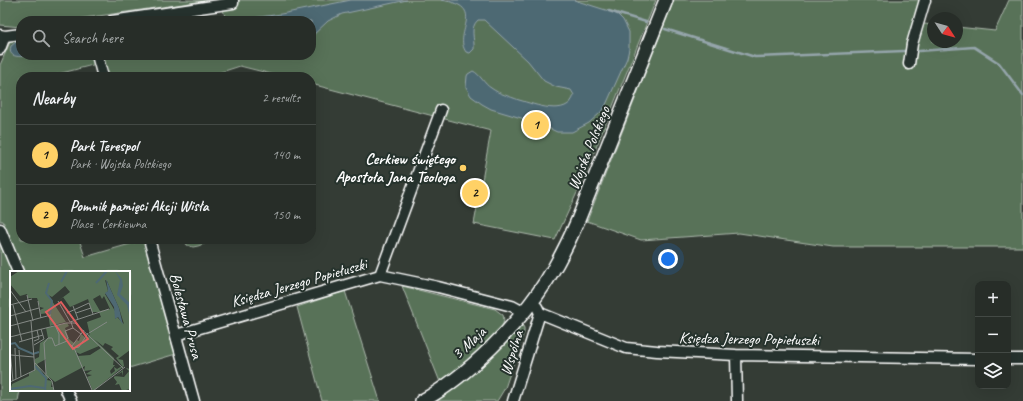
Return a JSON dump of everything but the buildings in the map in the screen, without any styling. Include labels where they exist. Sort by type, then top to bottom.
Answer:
[{"type":"street","points":[[144,16],[233,2],[233,0]]},
{"type":"street","points":[[909,64],[912,44],[925,0]]},
{"type":"street","name":"Wojska Polskiego","points":[[532,302],[548,279],[578,220],[663,6]]},
{"type":"street","points":[[0,50],[3,36],[16,35]]},
{"type":"street","points":[[98,60],[102,72]]},
{"type":"street","points":[[380,275],[441,110]]},
{"type":"street","points":[[0,229],[18,271]]},
{"type":"street","name":"Bolesława Prusa","points":[[150,244],[194,401]]},
{"type":"street","name":"Księdza Jerzego Popiełuszki","points":[[176,335],[380,275],[438,287],[512,306],[523,312]]},
{"type":"street","points":[[532,302],[540,313]]},
{"type":"street","name":"3 Maja","points":[[422,401],[457,377],[484,353],[532,302]]},
{"type":"street","name":"Księdza Jerzego Popiełuszki","points":[[540,313],[626,348],[657,352],[736,355],[975,359]]},
{"type":"street","name":"Wspólna","points":[[513,401],[540,313]]},
{"type":"street","points":[[736,355],[737,401]]},
{"type":"street","points":[[1011,359],[1023,360]]},
{"type":"street","points":[[66,391],[71,401]]},
{"type":"green space","points":[[0,0],[211,0],[98,16],[16,16],[16,27],[0,25]]},
{"type":"green space","points":[[220,0],[656,0],[582,182],[555,240],[474,224],[491,131],[316,85],[316,72],[263,72],[240,66],[221,72],[107,72],[104,62],[66,72],[16,72],[16,244],[81,244],[85,257],[130,244],[145,244],[176,354],[130,368],[130,271],[24,271],[3,221],[0,221],[0,65],[11,40],[16,40],[16,60],[316,60],[316,16],[225,16]]},
{"type":"green space","points":[[674,0],[923,0],[916,23],[927,24],[927,48],[963,48],[963,28],[995,31],[1009,0],[1023,0],[1023,247],[833,247],[739,233],[641,240],[587,221]]},
{"type":"green space","points":[[0,237],[14,271],[10,271],[10,391],[20,391],[18,401],[0,401]]},
{"type":"green space","points":[[186,244],[204,244],[193,247]]},
{"type":"green space","points":[[402,286],[495,309],[503,315],[503,324],[499,331],[484,346],[440,382]]},
{"type":"green space","points":[[345,291],[380,401],[322,401],[297,307]]},
{"type":"green space","points":[[523,326],[524,332],[505,388],[497,401],[437,401],[477,369],[519,327]]},
{"type":"water","points":[[351,0],[407,0],[342,14],[328,21],[316,32],[316,16],[267,16]]},
{"type":"water","points":[[441,0],[574,0],[618,15],[623,20],[629,32],[629,49],[627,58],[605,107],[589,123],[572,132],[557,132],[538,123],[491,109],[482,104],[471,96],[466,87],[467,76],[473,71],[497,92],[541,106],[558,108],[565,106],[571,102],[574,95],[571,90],[556,87],[544,81],[528,61],[484,20],[478,20],[475,23],[473,30],[474,49],[470,53],[466,52],[463,44],[463,36],[466,14],[463,8],[455,3]]},
{"type":"water","points":[[16,42],[16,56],[14,56],[10,51],[11,46]]},
{"type":"waterway","points":[[609,11],[646,22]]},
{"type":"waterway","points":[[665,29],[755,57],[904,51]]},
{"type":"waterway","points":[[919,51],[974,47],[999,63],[1023,95]]},
{"type":"place","name":"Park Terespol","points":[[536,125]]},
{"type":"place","name":"Cerkiew świętego Apostoła Jana Teologa","points":[[463,168]]},
{"type":"place","name":"Pomnik pamięci Akcji Wisła","points":[[475,193]]}]
